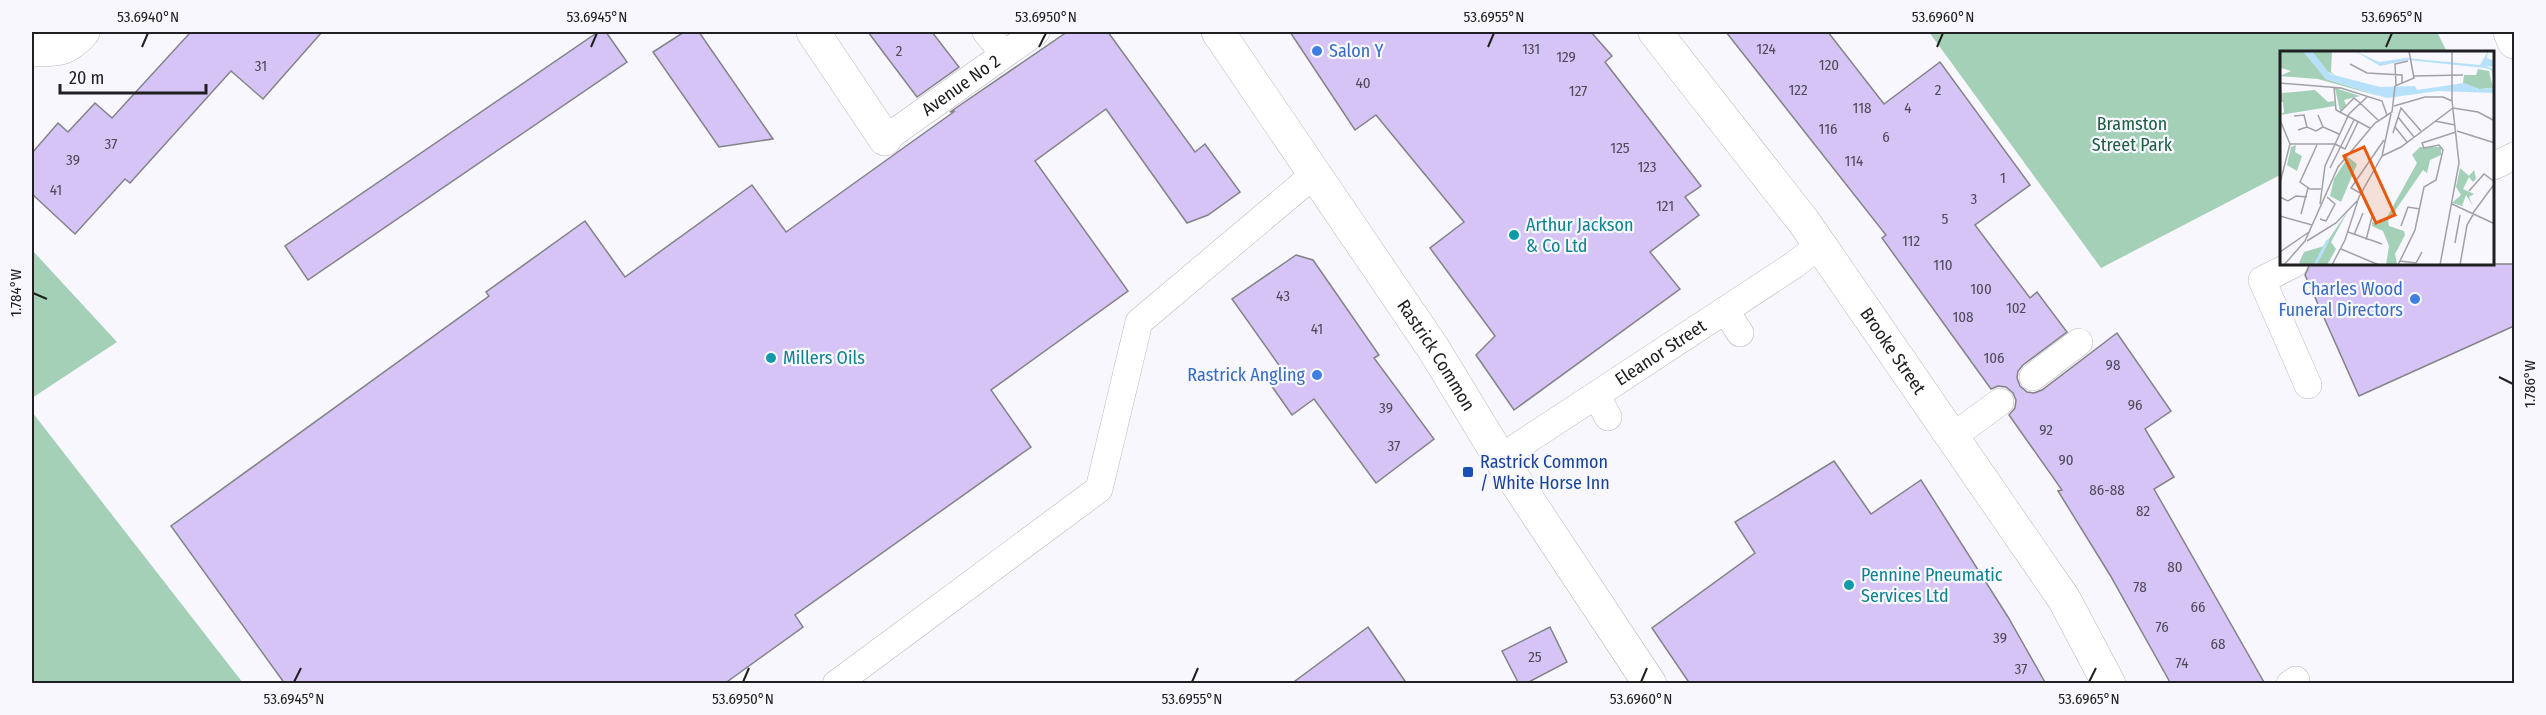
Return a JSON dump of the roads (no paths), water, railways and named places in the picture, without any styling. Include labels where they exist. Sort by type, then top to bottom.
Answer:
[{"type":"street","points":[[32,50],[64,49],[83,32]]},
{"type":"street","points":[[813,32],[885,139]]},
{"type":"street","name":"Rastrick Common","points":[[1218,32],[1433,348],[1500,458],[1650,684]]},
{"type":"street","name":"Brooke Street","points":[[1655,32],[1804,222],[2064,599],[2109,684]]},
{"type":"street","points":[[2510,32],[2514,42]]},
{"type":"lane","points":[[986,32],[1004,54]]},
{"type":"lane","name":"Avenue No 2","points":[[885,139],[1036,32]]},
{"type":"lane","points":[[2495,165],[2514,156]]},
{"type":"lane","points":[[836,684],[1099,489],[1139,322],[1316,173]]},
{"type":"lane","name":"Eleanor Street","points":[[1500,458],[1602,406],[1725,310],[1820,245]]},
{"type":"lane","points":[[2290,266],[2262,280],[2308,385]]},
{"type":"lane","points":[[1725,310],[1740,333]]},
{"type":"lane","points":[[2033,377],[2079,342]]},
{"type":"lane","points":[[1952,438],[2000,402]]},
{"type":"place","name":"Salon Y","points":[[1317,51]]},
{"type":"place","name":"Arthur Jackson & Co Ltd","points":[[1514,235]]},
{"type":"place","name":"Charles Wood Funeral Directors","points":[[2415,299]]},
{"type":"place","name":"Millers Oils","points":[[771,358]]},
{"type":"place","name":"Rastrick Angling","points":[[1317,375]]},
{"type":"place","name":"Rastrick Common / White Horse Inn","points":[[1468,472]]},
{"type":"place","name":"Pennine Pneumatic Services Ltd","points":[[1849,585]]},
{"type":"park label","name":"Bramston Street Park","points":[[2132,134]]}]
